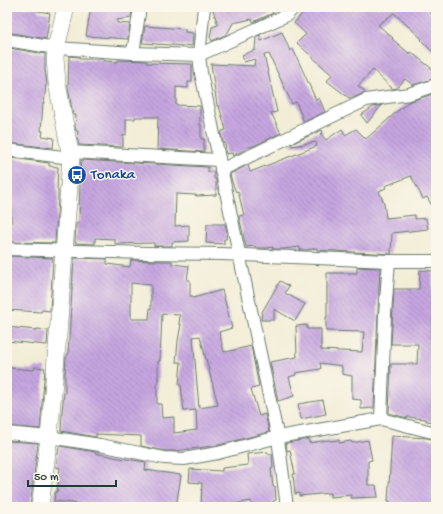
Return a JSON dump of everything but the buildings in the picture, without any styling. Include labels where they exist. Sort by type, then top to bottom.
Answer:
[{"type":"street","points":[[40,507],[49,437],[58,335],[71,155],[57,83],[55,58],[66,7]]},
{"type":"street","points":[[133,53],[140,7]]},
{"type":"street","points":[[204,7],[199,55],[201,73],[278,437],[287,507]]},
{"type":"street","points":[[7,40],[56,48],[133,53],[199,55],[287,15],[294,7]]},
{"type":"street","points":[[7,150],[220,165],[366,100],[409,94],[436,85]]},
{"type":"street","points":[[7,249],[239,255],[389,262],[436,261]]},
{"type":"street","points":[[381,419],[385,314],[389,262]]},
{"type":"street","points":[[7,433],[49,437],[100,445],[164,458],[184,459],[218,453],[278,437],[381,419],[436,433]]},
{"type":"green space","points":[[51,501],[98,507],[51,507]]},
{"type":"place","name":"Tonaka","points":[[77,175]]}]
